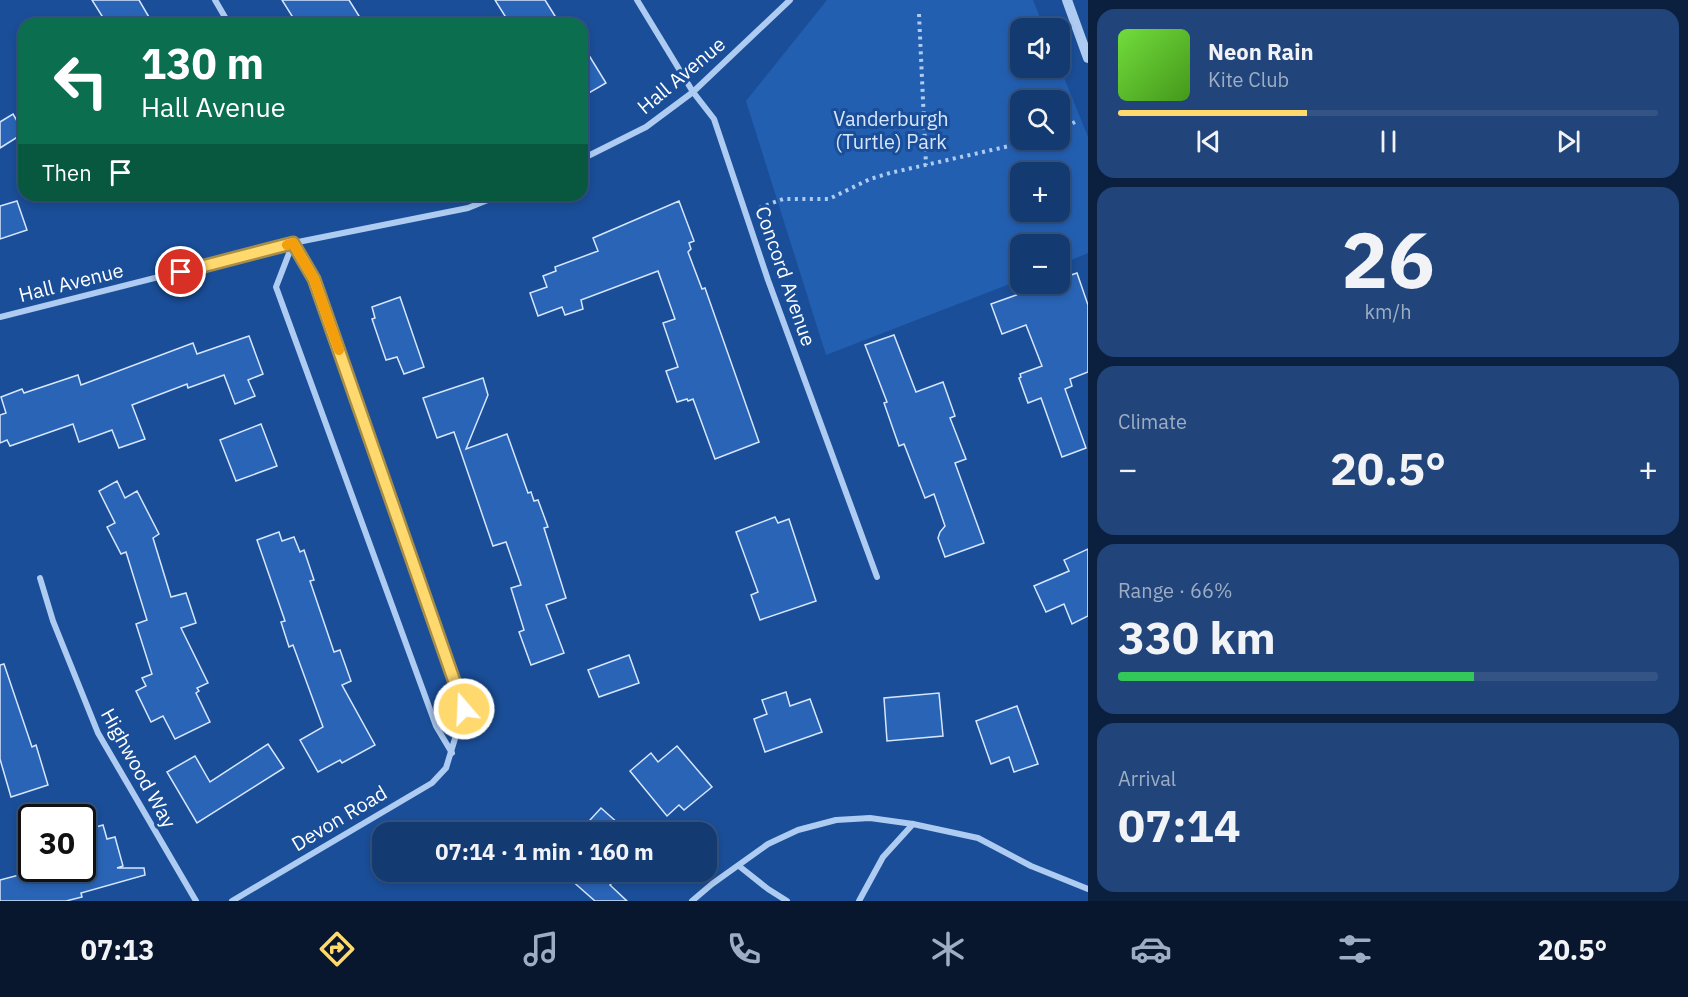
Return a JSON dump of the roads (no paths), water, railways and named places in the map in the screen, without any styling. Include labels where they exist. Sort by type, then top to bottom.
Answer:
[{"type":"street","points":[[215,0],[226,18]]},
{"type":"street","name":"Concord Avenue","points":[[637,0],[693,92],[714,119],[768,280],[877,577]]},
{"type":"street","name":"Hall Avenue","points":[[588,156],[646,127],[693,92],[790,0]]},
{"type":"street","points":[[1067,0],[1088,58]]},
{"type":"street","name":"Hall Avenue","points":[[0,317],[293,243],[468,208],[485,201]]},
{"type":"street","points":[[293,243],[276,287],[436,726],[452,753]]},
{"type":"street","name":"Devon Road","points":[[232,901],[432,783],[446,768],[464,709],[314,279],[293,243]]},
{"type":"street","name":"Highwood Way","points":[[40,578],[53,621],[98,733],[196,901]]},
{"type":"street","points":[[692,901],[768,844],[798,830],[836,819],[870,818],[913,824],[978,838],[1031,866],[1088,889]]},
{"type":"street","points":[[859,901],[883,857],[913,824]]},
{"type":"street","points":[[739,866],[787,901]]},
{"type":"park label","name":"Vanderburgh (Turtle) Park","points":[[891,130]]}]
